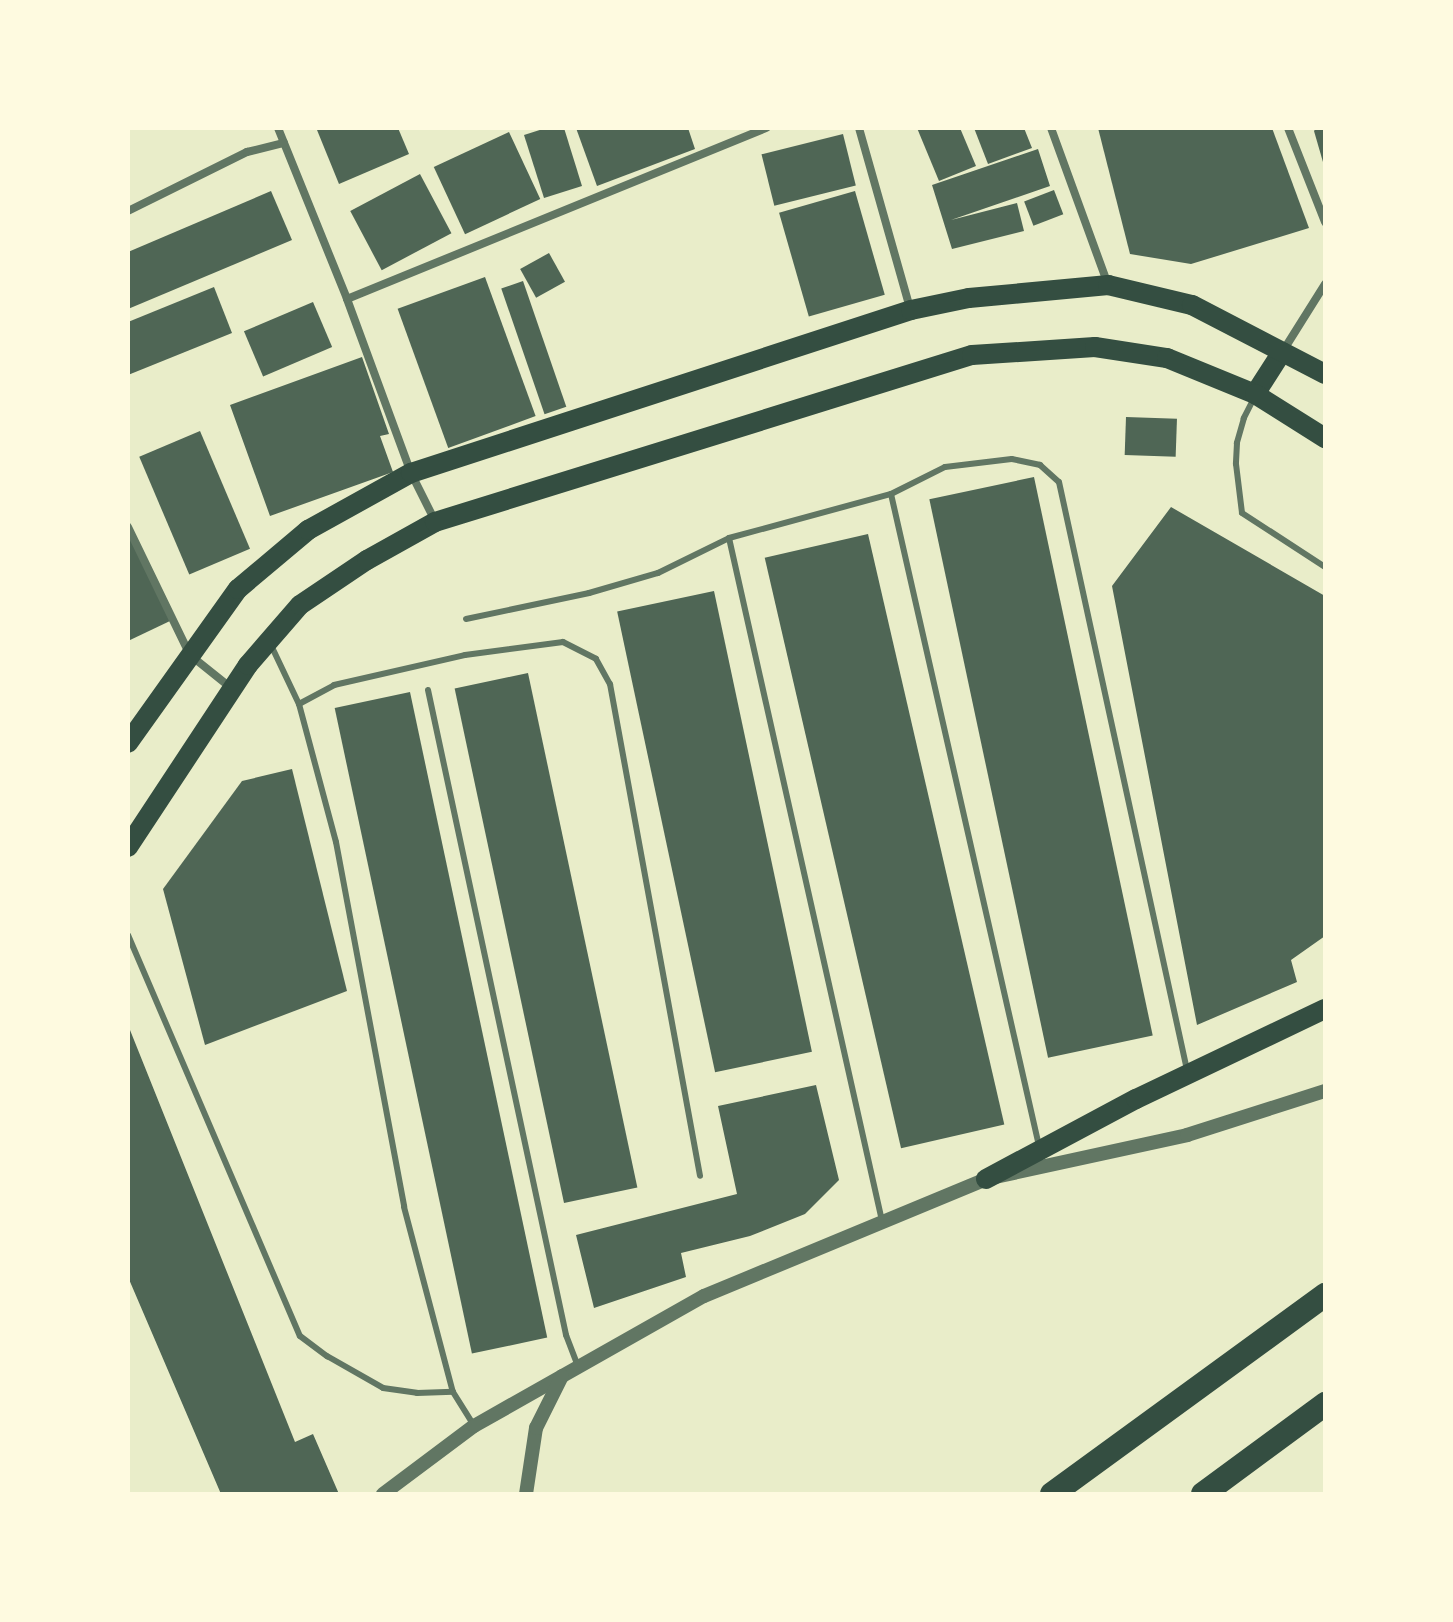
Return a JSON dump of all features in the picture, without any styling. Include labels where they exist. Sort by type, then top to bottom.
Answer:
[{"type":"highway","points":[[1052,1494],[1325,1295]]},
{"type":"highway","points":[[1203,1494],[1325,1404]]},
{"type":"main road","points":[[128,743],[238,589],[308,530],[411,473],[911,310],[969,298],[1108,285],[1192,305],[1325,374]]},
{"type":"main road","points":[[128,847],[232,689],[300,605],[367,560],[435,522],[972,355],[1095,347],[1167,358],[1255,394],[1325,438]]},
{"type":"main road","points":[[1255,394],[1282,352]]},
{"type":"main road","points":[[986,1179],[1188,1074],[1325,1009]]},
{"type":"street","points":[[278,128],[347,299],[411,473],[435,522]]},
{"type":"street","points":[[347,299],[767,128]]},
{"type":"street","points":[[859,128],[911,310]]},
{"type":"street","points":[[1051,128],[1108,285]]},
{"type":"street","points":[[1288,128],[1325,222]]},
{"type":"street","points":[[128,211],[247,152],[284,143]]},
{"type":"street","points":[[1282,352],[1325,284]]},
{"type":"street","points":[[128,527],[190,655],[232,689]]},
{"type":"street","points":[[383,1494],[474,1426],[704,1296],[986,1179],[1187,1135],[1325,1091]]},
{"type":"street","points":[[526,1494],[536,1428],[563,1375]]},
{"type":"lane","points":[[1255,394],[1237,443],[1236,464],[1242,513],[1325,567]]},
{"type":"lane","points":[[466,619],[589,593],[658,573],[729,538],[891,494],[945,467],[1012,459],[1040,465],[1059,482],[1188,1074]]},
{"type":"lane","points":[[891,494],[1039,1150]]},
{"type":"lane","points":[[729,538],[883,1222]]},
{"type":"lane","points":[[269,640],[299,704],[336,842],[404,1207],[453,1392],[474,1426]]},
{"type":"lane","points":[[299,704],[334,685],[465,655],[563,642],[596,659],[610,684],[700,1176]]},
{"type":"lane","points":[[428,690],[566,1335],[578,1367]]},
{"type":"lane","points":[[128,935],[300,1336],[327,1356],[383,1388],[417,1393],[453,1392]]},
{"type":"building","points":[[398,128],[409,154],[339,184],[317,130]]},
{"type":"building","points":[[546,128],[564,128],[582,186],[544,198],[524,135]]},
{"type":"building","points":[[576,128],[688,128],[695,149],[597,186]]},
{"type":"building","points":[[917,128],[960,128],[976,166],[939,181]]},
{"type":"building","points":[[974,128],[1024,128],[1032,148],[988,164]]},
{"type":"building","points":[[1098,128],[1272,128],[1309,228],[1191,264],[1130,254]]},
{"type":"building","points":[[1325,128],[1325,169],[1314,131]]},
{"type":"building","points":[[509,132],[540,199],[465,234],[434,167]]},
{"type":"building","points":[[843,134],[856,185],[774,206],[761,154]]},
{"type":"building","points":[[1038,149],[1050,186],[951,220],[1017,203],[1024,231],[952,249],[932,185]]},
{"type":"building","points":[[420,174],[451,233],[382,270],[350,211]]},
{"type":"building","points":[[1054,190],[1063,214],[1033,226],[1024,201]]},
{"type":"building","points":[[271,191],[292,240],[128,309],[128,252]]},
{"type":"building","points":[[855,191],[885,295],[809,317],[779,213]]},
{"type":"building","points":[[549,253],[565,282],[536,298],[520,269]]},
{"type":"building","points":[[485,277],[536,416],[448,448],[398,309]]},
{"type":"building","points":[[523,281],[566,407],[545,414],[501,288]]},
{"type":"building","points":[[214,287],[232,333],[128,375],[128,322]]},
{"type":"building","points":[[313,302],[332,347],[263,376],[244,331]]},
{"type":"building","points":[[362,357],[389,434],[380,436],[393,472],[270,516],[230,405]]},
{"type":"building","points":[[1126,417],[1177,419],[1176,457],[1125,455]]},
{"type":"building","points":[[200,431],[250,549],[189,575],[139,457]]},
{"type":"building","points":[[1034,477],[1153,1036],[1048,1058],[929,499]]},
{"type":"building","points":[[1171,507],[1325,596],[1325,936],[1291,960],[1297,982],[1197,1025],[1112,586]]},
{"type":"building","points":[[128,531],[170,621],[128,641]]},
{"type":"building","points":[[868,534],[1004,1124],[901,1148],[765,558]]},
{"type":"building","points":[[714,591],[812,1052],[715,1072],[617,612]]},
{"type":"building","points":[[528,673],[637,1188],[564,1203],[455,689]]},
{"type":"building","points":[[410,692],[547,1338],[472,1354],[335,708]]},
{"type":"building","points":[[292,769],[347,991],[205,1045],[163,889],[242,781]]},
{"type":"building","points":[[128,1025],[295,1442],[313,1434],[339,1494],[221,1494],[128,1277]]},
{"type":"building","points":[[816,1085],[839,1180],[805,1214],[750,1236],[681,1253],[686,1277],[594,1308],[576,1235],[737,1194],[718,1106]]}]
